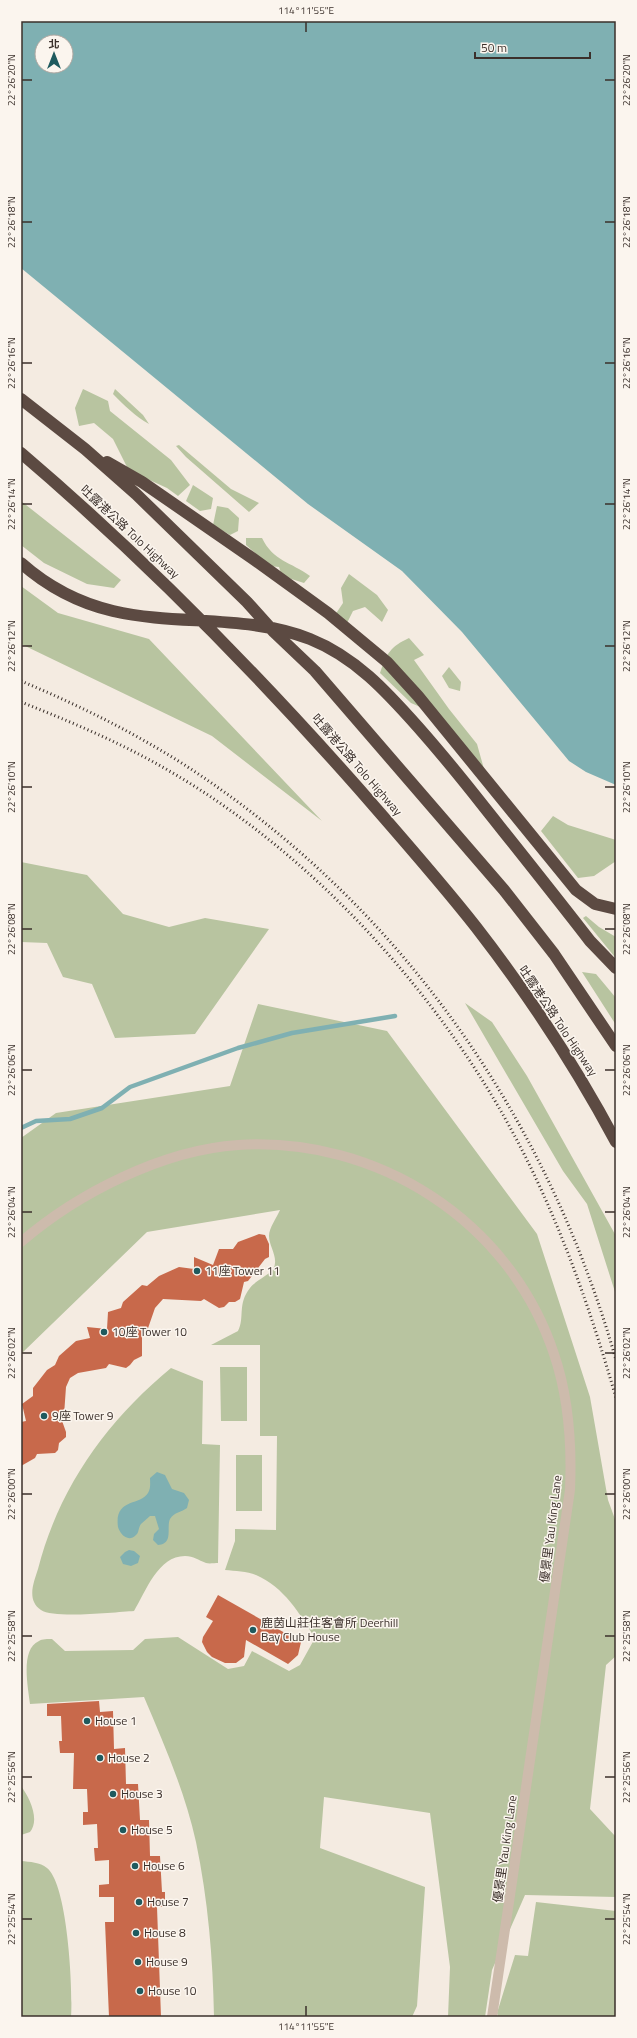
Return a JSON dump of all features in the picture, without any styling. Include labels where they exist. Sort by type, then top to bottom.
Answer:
[{"type":"highway","points":[[21,399],[85,449],[136,494],[247,602],[274,632],[315,671],[504,890],[554,954],[616,1046]]},
{"type":"highway","points":[[85,449],[142,482],[233,545],[328,613],[375,652],[410,686],[576,890],[595,904],[616,909]]},
{"type":"highway","name":"吐露港公路 Tolo Highway","points":[[21,454],[95,518],[177,595],[290,710],[413,851],[477,928],[525,995],[571,1064],[616,1142]]},
{"type":"highway","points":[[21,563],[43,580],[69,595],[113,611],[148,616],[259,625],[306,637],[333,650],[354,663],[393,698],[450,764],[590,941],[616,968]]},
{"type":"street","name":"優景里 Yau King Lane","points":[[21,1242],[58,1214],[94,1192],[161,1162],[196,1151],[236,1145],[263,1144],[298,1147],[334,1153],[372,1164],[406,1180],[437,1198],[463,1218],[482,1237],[520,1284],[547,1334],[560,1374],[569,1422],[570,1484],[551,1629],[492,2017]]},
{"type":"green space","points":[[83,389],[108,401],[110,411],[171,460],[190,485],[178,496],[167,488],[143,477],[127,467],[113,439],[94,423],[79,426],[75,408]]},
{"type":"green space","points":[[115,389],[143,415],[149,424],[126,407],[113,394]]},
{"type":"green space","points":[[179,445],[231,489],[259,503],[249,512],[186,457],[176,446]]},
{"type":"green space","points":[[193,485],[213,498],[211,509],[200,511],[186,501]]},
{"type":"green space","points":[[21,501],[121,580],[114,588],[87,584],[44,563],[21,545]]},
{"type":"green space","points":[[217,506],[228,508],[239,518],[238,531],[230,535],[213,525]]},
{"type":"green space","points":[[246,538],[262,538],[271,552],[310,576],[304,583],[282,576],[279,567],[270,566],[246,545]]},
{"type":"green space","points":[[349,574],[377,595],[388,610],[382,622],[365,607],[353,611],[346,625],[335,615],[343,603],[341,588]]},
{"type":"green space","points":[[21,586],[58,613],[149,639],[322,821],[212,736],[21,644]]},
{"type":"green space","points":[[409,638],[424,655],[414,660],[449,709],[477,744],[484,769],[434,713],[411,703],[380,673],[390,651],[397,644]]},
{"type":"green space","points":[[449,667],[461,682],[460,691],[449,688],[442,676]]},
{"type":"green space","points":[[553,816],[568,825],[616,840],[616,861],[594,876],[578,878],[541,831]]},
{"type":"green space","points":[[21,862],[87,875],[123,914],[169,927],[205,918],[269,929],[195,1034],[115,1038],[92,984],[63,977],[47,943],[21,942]]},
{"type":"green space","points":[[586,916],[599,927],[616,937],[616,957],[583,918]]},
{"type":"green space","points":[[582,972],[596,974],[616,998],[616,1025]]},
{"type":"green space","points":[[465,1003],[492,1022],[527,1076],[616,1236],[616,1295],[587,1204],[563,1171]]},
{"type":"green space","points":[[258,1004],[387,1031],[537,1234],[590,1397],[608,1500],[616,1522],[616,1656],[606,1665],[590,1809],[616,1837],[616,1897],[525,1895],[492,1970],[485,2017],[448,2017],[450,1967],[430,1813],[324,1797],[320,1848],[425,1887],[417,2006],[412,2017],[214,2017],[209,1929],[204,1886],[196,1842],[180,1787],[144,1697],[30,1704],[27,1679],[27,1660],[33,1645],[45,1639],[52,1639],[65,1651],[133,1650],[145,1639],[178,1637],[228,1669],[244,1666],[252,1651],[289,1671],[300,1665],[315,1638],[290,1602],[266,1580],[256,1575],[241,1571],[225,1570],[235,1541],[235,1529],[276,1530],[277,1436],[260,1436],[260,1345],[211,1345],[238,1331],[241,1321],[242,1305],[246,1294],[253,1285],[269,1273],[274,1267],[274,1256],[269,1233],[280,1210],[147,1232],[21,1354],[21,1138],[56,1113],[230,1086]]},
{"type":"green space","points":[[220,1367],[247,1367],[247,1421],[221,1421]]},
{"type":"green space","points":[[171,1368],[203,1381],[202,1444],[220,1445],[218,1563],[207,1563],[188,1556],[176,1558],[167,1562],[154,1576],[134,1611],[71,1615],[48,1613],[41,1610],[36,1606],[32,1596],[33,1585],[47,1539],[72,1483],[106,1433],[148,1388]]},
{"type":"green space","points":[[236,1455],[262,1455],[262,1511],[236,1511]]},
{"type":"green space","points":[[21,1786],[33,1809],[34,1821],[30,1832],[21,1835]]},
{"type":"green space","points":[[21,1861],[38,1863],[47,1868],[54,1878],[60,1895],[68,1939],[71,1985],[71,2017],[21,2017]]},
{"type":"green space","points":[[536,1902],[616,1911],[616,2017],[498,2017],[497,2013],[515,1955],[528,1956]]},
{"type":"water","points":[[21,21],[616,21],[616,785],[586,772],[569,761],[462,632],[402,571],[308,504],[21,268]]},
{"type":"water","points":[[157,1472],[165,1475],[172,1489],[184,1493],[189,1500],[187,1508],[170,1519],[168,1539],[166,1542],[158,1545],[153,1540],[154,1534],[159,1529],[155,1516],[150,1516],[143,1522],[137,1534],[130,1538],[125,1537],[118,1527],[120,1511],[128,1504],[139,1500],[148,1493],[150,1478]]},
{"type":"water","points":[[129,1550],[134,1551],[140,1556],[138,1563],[131,1566],[123,1564],[120,1557]]},
{"type":"building","points":[[259,1234],[265,1235],[269,1244],[269,1257],[265,1259],[248,1281],[244,1282],[240,1299],[235,1302],[229,1302],[224,1307],[219,1308],[204,1299],[201,1301],[163,1299],[155,1308],[146,1334],[142,1336],[142,1356],[134,1360],[126,1368],[109,1364],[106,1368],[78,1373],[70,1378],[66,1387],[64,1415],[61,1418],[66,1432],[66,1437],[59,1443],[58,1450],[55,1453],[37,1454],[35,1458],[21,1466],[21,1422],[26,1421],[22,1404],[33,1396],[33,1388],[47,1370],[55,1365],[59,1356],[76,1341],[90,1338],[87,1327],[107,1329],[108,1312],[121,1308],[123,1302],[142,1285],[147,1286],[159,1276],[179,1267],[194,1269],[194,1257],[213,1265],[219,1249],[233,1249],[238,1242]]},
{"type":"building","name":"鹿茵山莊住客會所 Deerhill Bay Club House","points":[[218,1595],[301,1642],[298,1655],[288,1664],[246,1640],[244,1657],[236,1663],[225,1663],[212,1657],[207,1652],[202,1642],[203,1637],[213,1621],[206,1617]]},
{"type":"building","points":[[99,1701],[100,1712],[113,1711],[114,1749],[125,1748],[126,1784],[138,1784],[140,1820],[149,1820],[150,1856],[160,1856],[162,1892],[165,1892],[165,1907],[157,1907],[161,2017],[109,2017],[105,1922],[114,1922],[114,1897],[99,1897],[99,1885],[109,1884],[109,1860],[95,1861],[94,1848],[98,1848],[97,1824],[83,1825],[83,1812],[88,1812],[87,1789],[73,1789],[74,1753],[60,1753],[59,1741],[62,1741],[61,1716],[47,1716],[47,1704]]},
{"type":"waterway","points":[[21,1128],[36,1121],[70,1119],[102,1108],[130,1087],[238,1048],[292,1033],[395,1016]]},
{"type":"railway","points":[[21,681],[82,708],[122,728],[180,762],[258,817],[330,879],[395,947],[453,1020],[505,1099],[549,1182],[586,1269],[616,1360]]},
{"type":"railway","points":[[21,702],[117,743],[201,790],[251,826],[300,866],[346,909],[389,955],[429,1004],[465,1054],[498,1106],[535,1176],[580,1285],[616,1398]]},
{"type":"place","name":"11座 Tower 11","points":[[197,1271]]},
{"type":"place","name":"10座 Tower 10","points":[[104,1332]]},
{"type":"place","name":"9座 Tower 9","points":[[44,1416]]},
{"type":"place","name":"鹿茵山莊住客會所 Deerhill Bay Club House","points":[[253,1630]]},
{"type":"place","name":"House 1","points":[[87,1721]]},
{"type":"place","name":"House 2","points":[[100,1758]]},
{"type":"place","name":"House 3","points":[[113,1794]]},
{"type":"place","name":"House 5","points":[[123,1830]]},
{"type":"place","name":"House 6","points":[[135,1866]]},
{"type":"place","name":"House 7","points":[[139,1902]]},
{"type":"place","name":"House 8","points":[[136,1933]]},
{"type":"place","name":"House 9","points":[[138,1962]]},
{"type":"place","name":"House 10","points":[[140,1991]]}]
